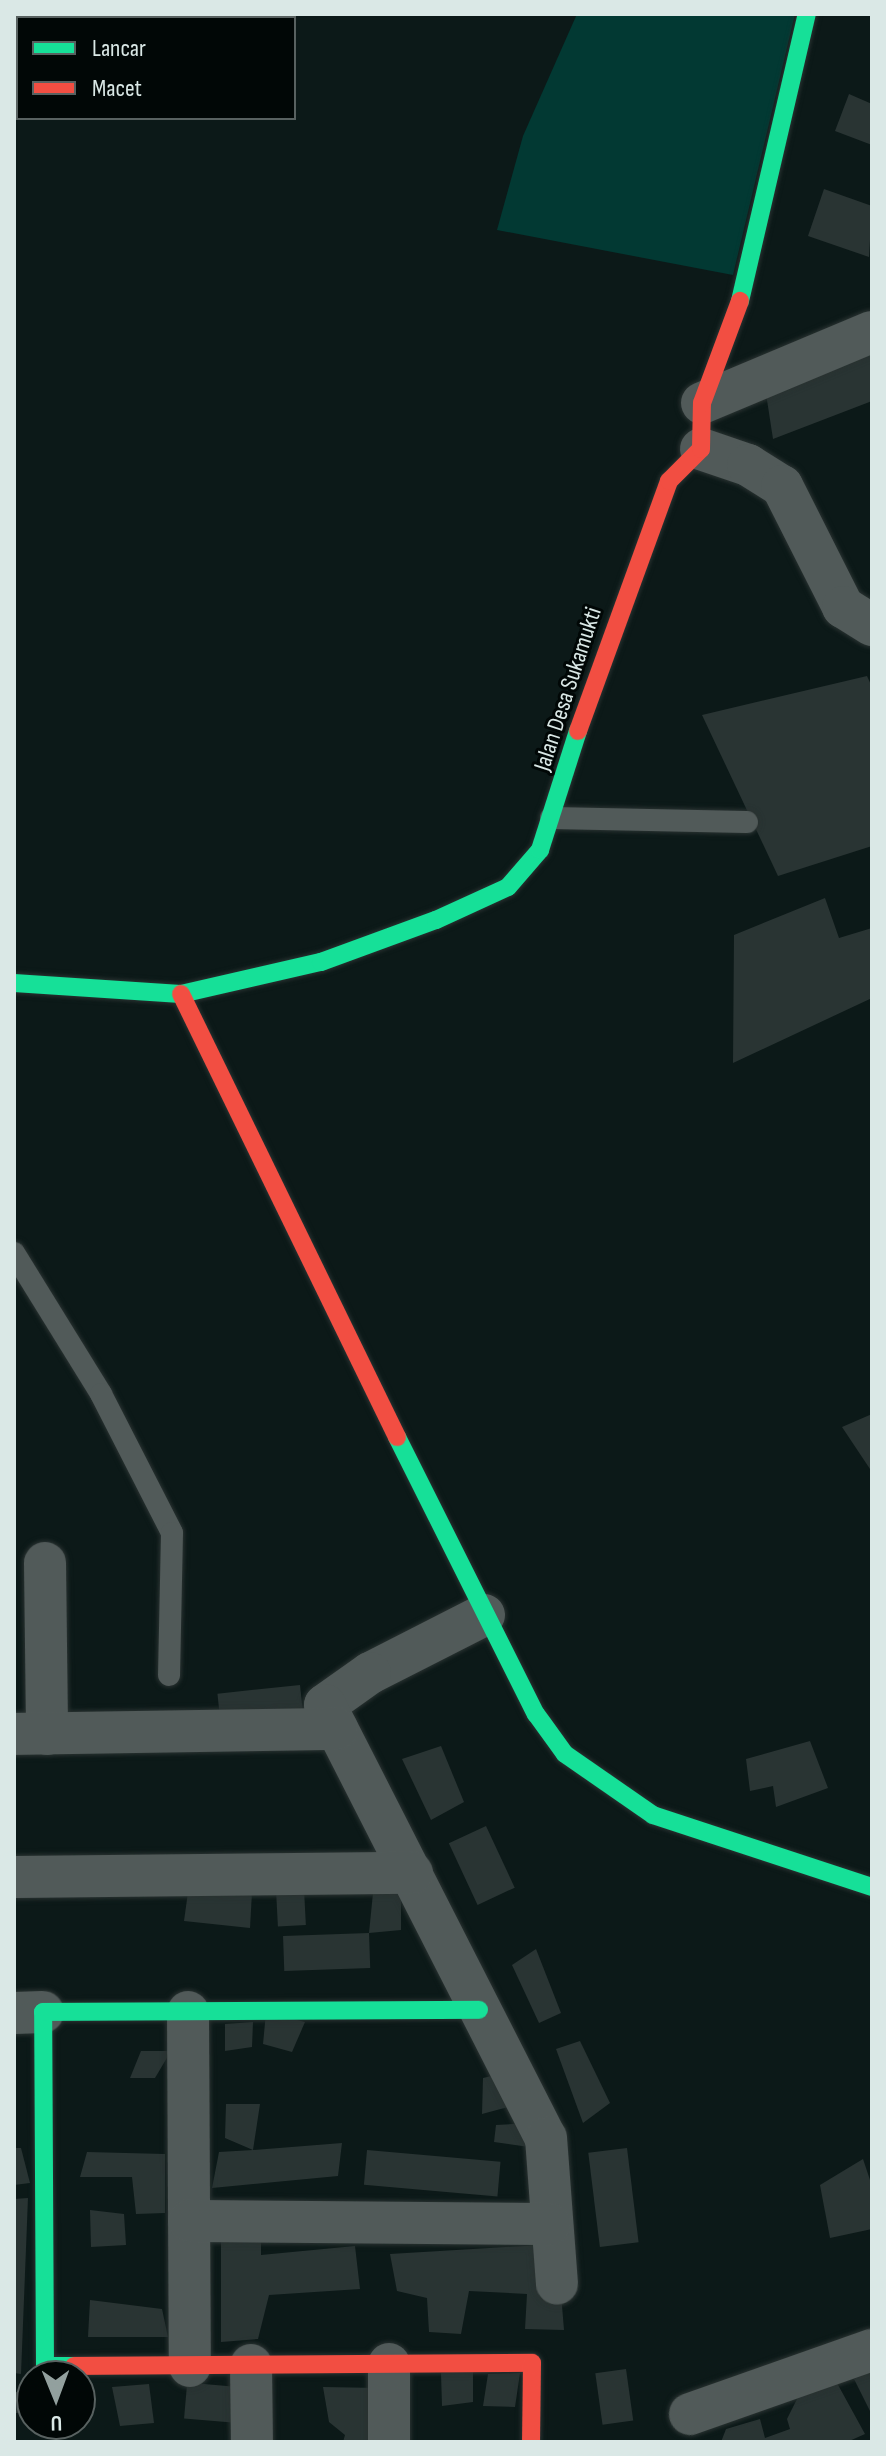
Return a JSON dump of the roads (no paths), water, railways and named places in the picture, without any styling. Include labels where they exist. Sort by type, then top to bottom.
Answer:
[{"type":"street","points":[[807,14],[740,301],[702,403],[701,449],[748,465],[782,486],[843,607],[872,625]]},
{"type":"street","points":[[702,403],[872,332]]},
{"type":"street","name":"Jalan Desa Sukamukti","points":[[14,983],[181,994],[321,962],[508,887],[540,850],[609,636],[669,481],[701,449]]},
{"type":"street","points":[[181,994],[484,1615],[536,1714],[565,1754],[599,1782],[653,1815],[720,1841],[872,1887]]},
{"type":"street","points":[[45,1563],[30,1734],[337,1729]]},
{"type":"street","points":[[484,1615],[370,1673],[325,1705],[546,2138],[550,2224],[557,2284]]},
{"type":"street","points":[[14,1877],[412,1873]]},
{"type":"street","points":[[479,2010],[28,2012],[45,2366],[532,2363],[531,2442]]},
{"type":"street","points":[[188,2012],[190,2366]]},
{"type":"street","points":[[189,2221],[550,2224]]},
{"type":"street","points":[[690,2414],[872,2350]]},
{"type":"street","points":[[389,2364],[389,2442]]},
{"type":"street","points":[[251,2365],[252,2442]]},
{"type":"lane","points":[[551,818],[747,822]]},
{"type":"lane","points":[[14,1253],[101,1394],[172,1533],[169,1675]]}]
